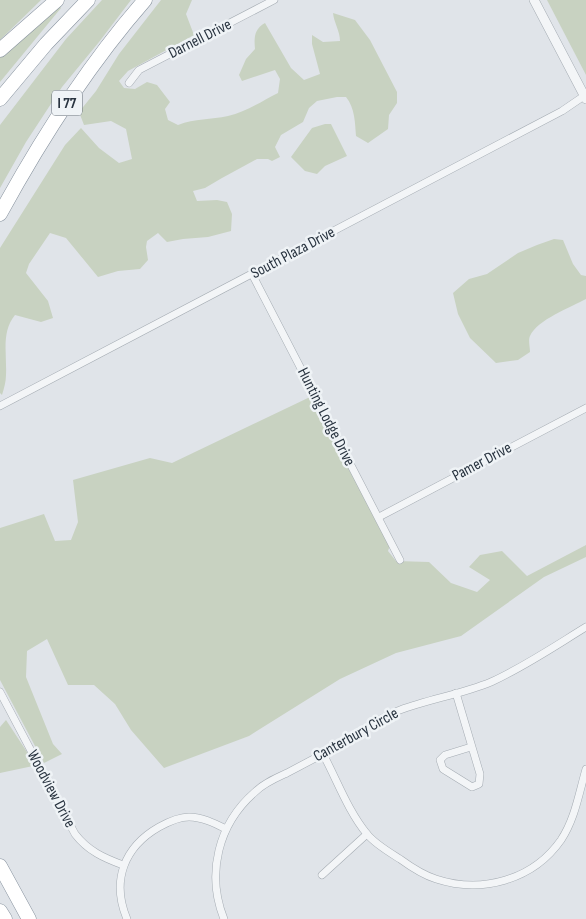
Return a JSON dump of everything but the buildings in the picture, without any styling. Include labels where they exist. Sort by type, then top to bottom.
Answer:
[{"type":"highway","points":[[0,50],[57,0]]},
{"type":"highway","points":[[0,99],[46,44],[88,0]]},
{"type":"highway","name":"I 77","points":[[0,214],[35,153],[68,102],[100,57],[145,0]]},
{"type":"highway","points":[[0,866],[29,919]]},
{"type":"highway","points":[[0,882],[24,919]]},
{"type":"highway","points":[[0,911],[5,919]]},
{"type":"street","name":"Darnell Drive","points":[[129,83],[139,70],[274,0]]},
{"type":"street","points":[[534,0],[585,97]]},
{"type":"street","name":"South Plaza Drive","points":[[0,406],[562,111],[585,97]]},
{"type":"street","name":"Hunting Lodge Drive","points":[[252,274],[400,560]]},
{"type":"street","name":"Pamer Drive","points":[[379,517],[586,408]]},
{"type":"street","name":"Canterbury Circle","points":[[224,919],[218,901],[215,881],[216,860],[226,829],[236,812],[255,791],[324,754],[392,713],[502,676],[586,627]]},
{"type":"street","name":"Woodview Drive","points":[[0,692],[80,840],[95,853],[123,865]]},
{"type":"street","points":[[456,693],[480,774],[479,784],[472,787],[443,769],[440,760],[445,755],[471,747]]},
{"type":"street","points":[[324,754],[353,812],[367,834],[393,855],[418,871],[435,879],[463,886],[486,884],[514,878],[549,855],[560,841],[570,823],[586,769]]},
{"type":"street","points":[[128,919],[120,886],[123,865],[130,852],[144,836],[178,818],[197,818],[226,829]]},
{"type":"street","points":[[322,875],[367,834]]},
{"type":"green space","points":[[0,0],[41,0],[0,40]]},
{"type":"green space","points":[[102,0],[131,0],[62,87],[26,142],[0,188],[0,125],[66,39]]},
{"type":"green space","points":[[161,0],[192,0],[186,14],[194,35],[128,71],[119,81],[124,88],[135,89],[147,82],[157,85],[170,102],[165,109],[168,120],[178,125],[191,121],[228,116],[248,109],[278,93],[280,79],[275,70],[242,81],[239,75],[246,59],[255,49],[257,31],[265,23],[291,68],[304,80],[320,74],[312,44],[312,35],[323,42],[340,41],[333,13],[355,20],[370,40],[397,92],[397,103],[389,115],[388,129],[368,143],[356,136],[353,111],[346,97],[317,101],[309,108],[303,122],[281,135],[275,147],[280,157],[272,161],[257,159],[205,188],[193,191],[197,201],[217,200],[227,202],[232,214],[231,231],[208,237],[167,242],[158,233],[147,241],[148,260],[140,269],[118,271],[98,277],[66,238],[50,233],[29,264],[26,273],[48,301],[53,318],[41,322],[15,315],[6,336],[6,378],[2,395],[0,393],[0,248],[65,145],[81,128],[99,148],[119,163],[132,159],[126,129],[111,121],[84,125],[79,112],[96,91],[119,54]]},
{"type":"green space","points":[[547,0],[586,0],[586,75]]},
{"type":"green space","points":[[58,4],[61,8],[0,82],[0,56]]},
{"type":"green space","points":[[331,124],[347,156],[325,166],[317,174],[305,171],[291,157],[312,128]]},
{"type":"green space","points":[[554,239],[563,240],[573,264],[581,275],[586,276],[586,299],[555,314],[534,330],[529,338],[530,352],[518,360],[496,363],[470,338],[458,314],[453,293],[469,279],[487,274],[518,253]]},
{"type":"green space","points":[[310,397],[390,545],[388,551],[396,561],[429,562],[451,583],[477,592],[490,580],[469,567],[480,555],[502,551],[527,576],[586,545],[586,557],[544,577],[461,636],[396,653],[340,679],[249,736],[164,768],[131,730],[115,704],[94,685],[68,685],[47,639],[27,651],[26,677],[53,744],[62,754],[44,763],[0,680],[0,528],[44,514],[55,541],[71,540],[78,522],[73,480],[150,458],[172,463]]},
{"type":"green space","points":[[6,720],[29,755],[33,766],[0,773],[0,727]]}]
